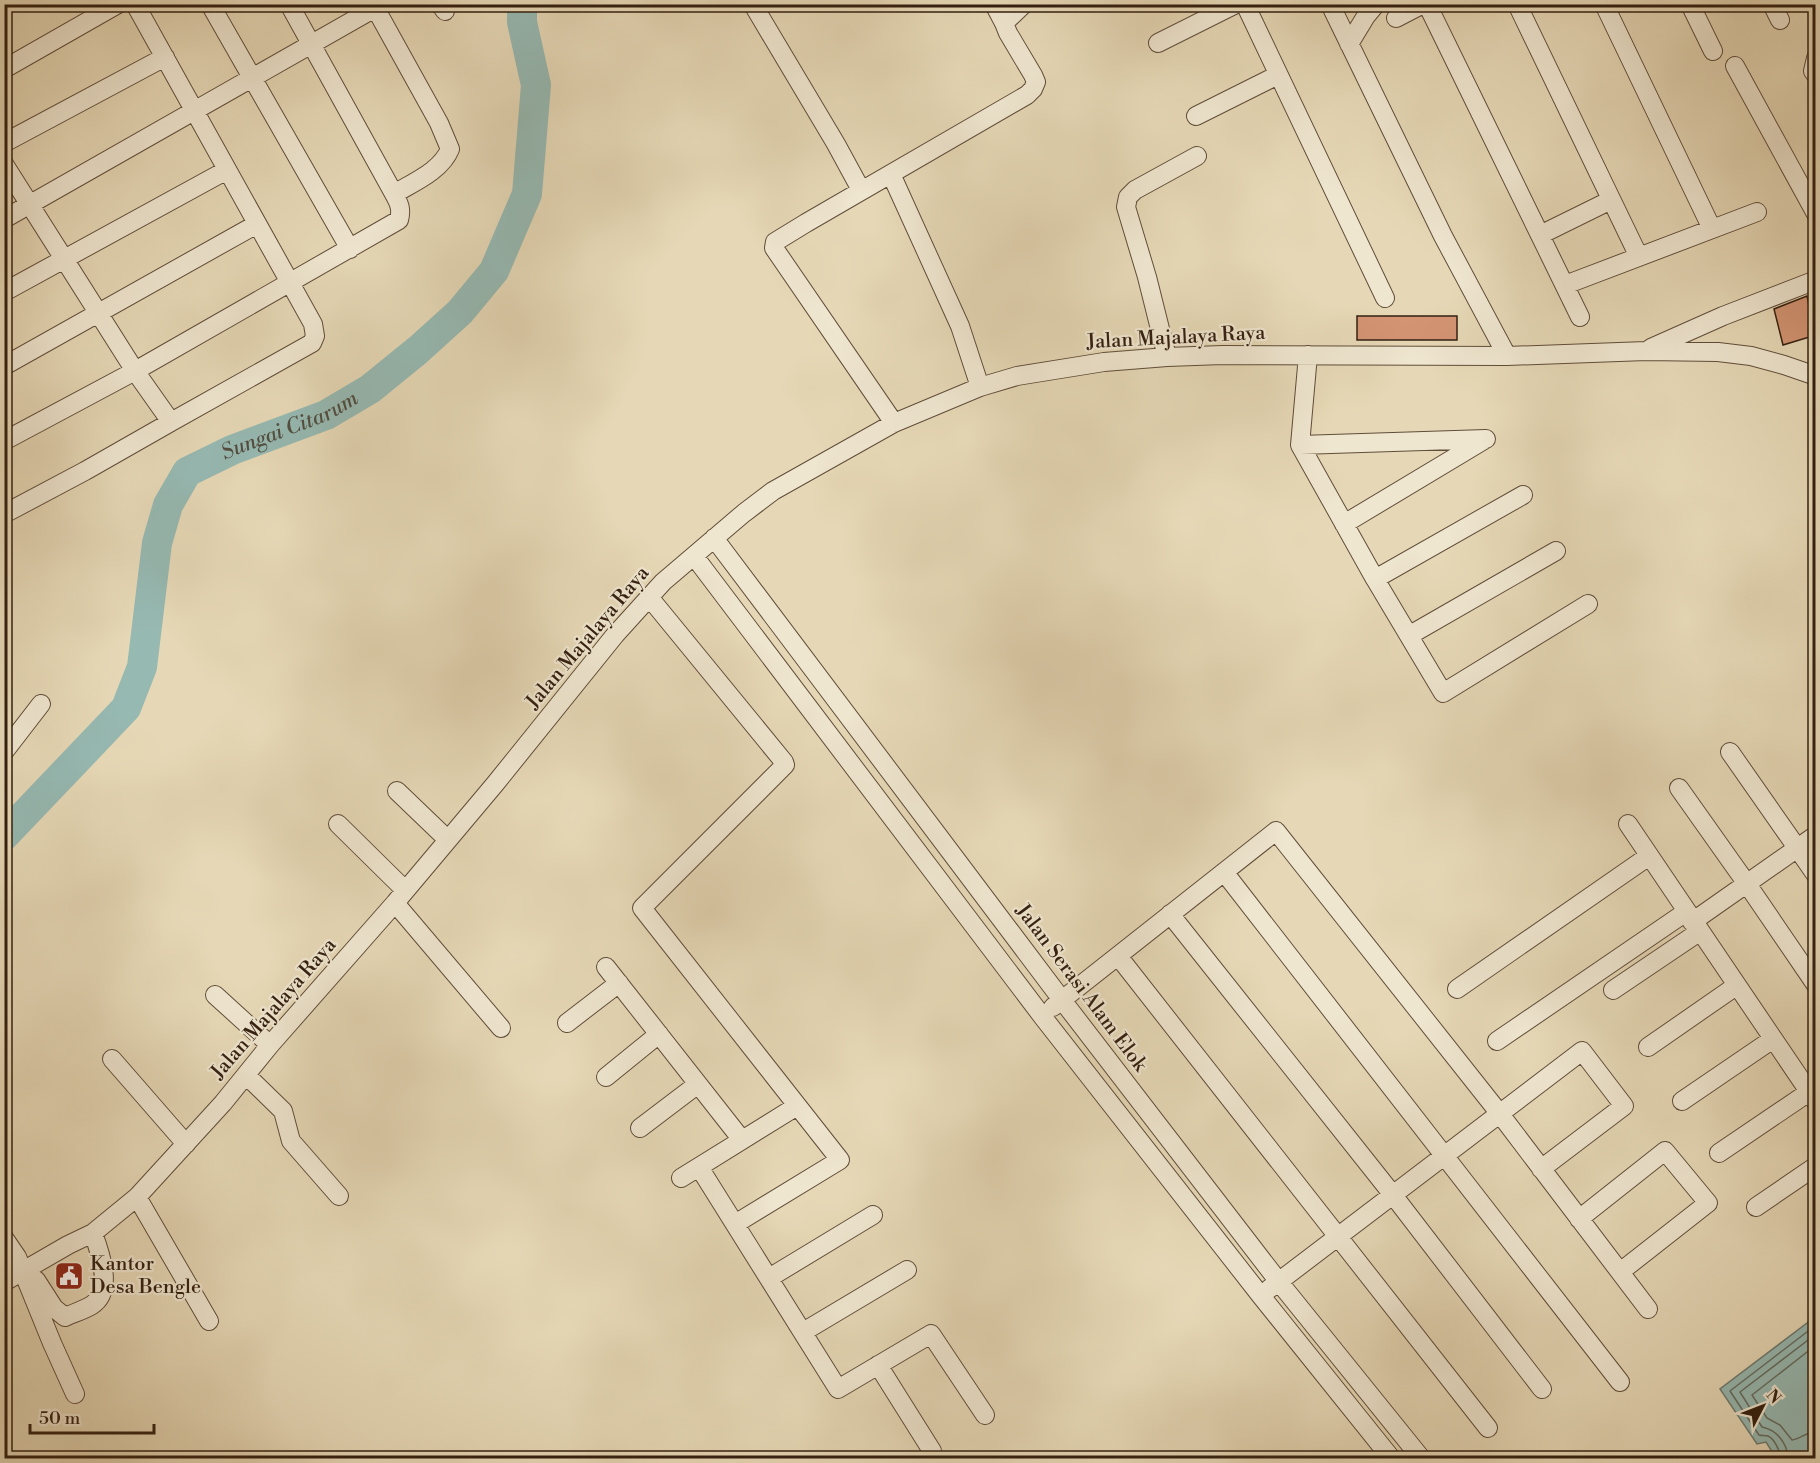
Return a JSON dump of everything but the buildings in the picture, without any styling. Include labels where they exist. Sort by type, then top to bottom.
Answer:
[{"type":"street","points":[[4,69],[118,4]]},
{"type":"street","points":[[4,514],[312,343],[315,336],[313,324],[135,4]]},
{"type":"street","points":[[210,4],[350,249]]},
{"type":"street","points":[[4,441],[135,371],[399,220],[400,206],[394,194],[289,4]]},
{"type":"street","points":[[894,423],[773,245],[861,190],[1027,95],[1033,89],[1036,82],[1033,75],[994,4]]},
{"type":"street","points":[[1004,23],[1024,4]]},
{"type":"street","points":[[1158,43],[1236,4]]},
{"type":"street","points":[[1245,4],[1385,298]]},
{"type":"street","points":[[1330,4],[1443,236],[1507,356]]},
{"type":"street","points":[[1348,44],[1376,4]]},
{"type":"street","points":[[1396,18],[1425,4],[1580,317]]},
{"type":"street","points":[[1517,4],[1639,257]]},
{"type":"street","points":[[1604,4],[1712,229]]},
{"type":"street","points":[[1690,4],[1713,51]]},
{"type":"street","points":[[4,219],[376,6],[439,123],[450,149],[446,157],[435,168],[394,194]]},
{"type":"street","points":[[755,8],[861,190]]},
{"type":"street","points":[[4,143],[165,57]]},
{"type":"street","points":[[1815,58],[1813,71],[1815,75]]},
{"type":"street","points":[[1735,66],[1815,214]]},
{"type":"street","points":[[1196,116],[1278,75]]},
{"type":"street","points":[[1167,357],[1147,277],[1126,207],[1128,197],[1135,190],[1197,156]]},
{"type":"street","points":[[4,164],[135,371],[171,422]]},
{"type":"street","points":[[4,292],[227,170]]},
{"type":"street","points":[[891,174],[956,317],[981,387]]},
{"type":"street","points":[[1540,235],[1611,200]]},
{"type":"street","points":[[1565,285],[1757,212]]},
{"type":"street","points":[[4,366],[257,224]]},
{"type":"street","points":[[1646,351],[1723,316],[1815,280]]},
{"type":"street","name":"Jalan Majalaya Raya","points":[[4,1282],[93,1233],[136,1197],[186,1144],[400,897],[615,635],[663,582],[773,491],[894,423],[981,387],[1017,376],[1104,362],[1167,357],[1223,355],[1507,356],[1646,351],[1718,352],[1751,356],[1815,376]]},
{"type":"street","points":[[1308,355],[1300,445],[1375,579],[1443,693],[1588,604]]},
{"type":"street","points":[[1300,445],[1486,439],[1344,524]]},
{"type":"street","points":[[1375,579],[1522,495]]},
{"type":"street","name":"Jalan Serasi Alam Elok","points":[[714,538],[1062,1000],[1279,1282],[1421,1458]]},
{"type":"street","points":[[1410,636],[1556,551]]},
{"type":"street","points":[[694,556],[1042,1016],[1391,1458]]},
{"type":"street","points":[[734,608],[756,592]]},
{"type":"street","points":[[649,597],[785,765],[642,908],[840,1160],[735,1224]]},
{"type":"street","points":[[4,752],[41,704]]},
{"type":"street","points":[[1730,752],[1815,875]]},
{"type":"street","points":[[1679,788],[1815,985]]},
{"type":"street","points":[[397,791],[447,839]]},
{"type":"street","points":[[338,824],[400,897],[436,954],[501,1028]]},
{"type":"street","points":[[1628,824],[1812,1097],[1719,1153]]},
{"type":"street","points":[[1042,1016],[1276,831],[1500,1114],[1648,1309]]},
{"type":"street","points":[[1497,1041],[1692,922],[1815,835]]},
{"type":"street","points":[[1457,989],[1648,856]]},
{"type":"street","points":[[1224,872],[1620,1382]]},
{"type":"street","points":[[1170,914],[1393,1195],[1542,1389]]},
{"type":"street","points":[[1613,990],[1692,922]]},
{"type":"street","points":[[1118,956],[1488,1428]]},
{"type":"street","points":[[606,967],[742,1140]]},
{"type":"street","points":[[567,1023],[619,983]]},
{"type":"street","points":[[1648,1047],[1736,986]]},
{"type":"street","points":[[215,996],[270,1045]]},
{"type":"street","points":[[606,1077],[659,1034]]},
{"type":"street","points":[[1682,1101],[1773,1039]]},
{"type":"street","points":[[1261,1296],[1582,1051],[1624,1106],[1541,1169]]},
{"type":"street","points":[[112,1059],[186,1144]]},
{"type":"street","points":[[246,1075],[282,1110],[291,1141],[339,1196]]},
{"type":"street","points":[[640,1128],[698,1084]]},
{"type":"street","points":[[681,1178],[797,1106]]},
{"type":"street","points":[[1580,1219],[1665,1150],[1708,1203],[1620,1272]]},
{"type":"street","points":[[1756,1207],[1815,1166]]},
{"type":"street","points":[[699,1167],[838,1389],[931,1334],[985,1416]]},
{"type":"street","points":[[136,1197],[208,1321]]},
{"type":"street","points":[[769,1278],[873,1215]]},
{"type":"street","points":[[4,1238],[54,1308],[65,1317],[94,1304],[103,1287],[100,1253],[93,1233]]},
{"type":"street","points":[[25,1269],[52,1343],[75,1394]]},
{"type":"street","points":[[803,1332],[907,1270]]},
{"type":"street","points":[[878,1365],[932,1451]]},
{"type":"water","points":[[1815,1317],[1815,1453],[1806,1458],[1776,1458],[1766,1442],[1757,1444],[1720,1389]]},
{"type":"waterway","name":"Sungai Citarum","points":[[4,836],[126,708],[142,667],[157,543],[168,505],[187,472],[232,450],[326,415],[370,389],[460,312],[494,271],[527,194],[536,85],[522,22],[522,4]]},
{"type":"place","name":"Kantor Desa Bengle","points":[[69,1276]]}]
